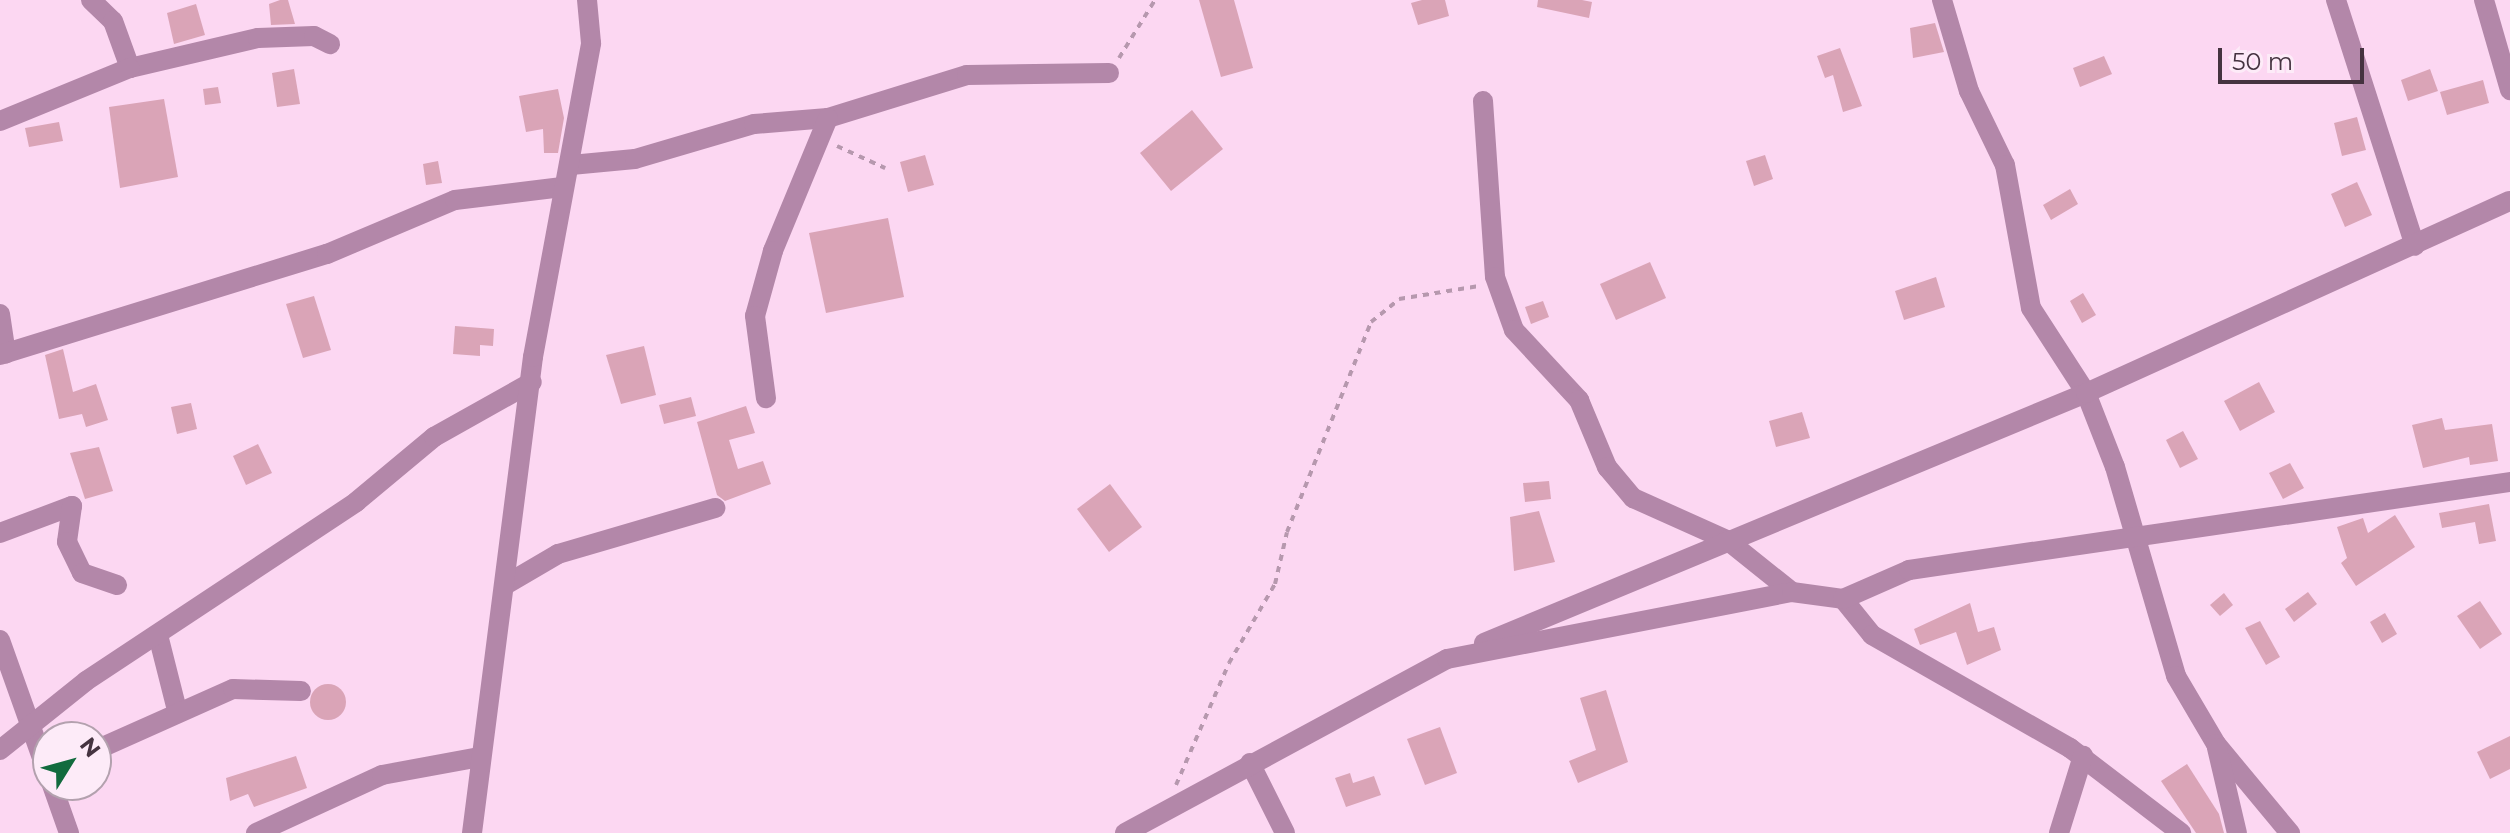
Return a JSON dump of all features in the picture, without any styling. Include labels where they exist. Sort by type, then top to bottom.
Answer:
[{"type":"street","points":[[91,0],[113,21],[130,68]]},
{"type":"street","points":[[472,833],[492,639],[507,584],[532,382],[562,187],[571,165],[591,43],[587,0]]},
{"type":"street","points":[[1942,0],[1969,91],[2005,165],[2031,308],[2086,393],[2142,541],[2147,597],[2176,676],[2216,744],[2290,833]]},
{"type":"street","points":[[2336,0],[2415,246]]},
{"type":"street","points":[[2484,0],[2510,90]]},
{"type":"street","points":[[0,121],[130,68],[258,38],[314,36],[330,44]]},
{"type":"street","points":[[571,165],[635,159],[754,124],[828,118],[967,75],[1109,73]]},
{"type":"street","points":[[1483,101],[1495,277],[1514,330],[1579,400],[1618,484],[1633,498],[1727,540],[1792,592]]},
{"type":"street","points":[[766,398],[755,316],[773,251],[828,118]]},
{"type":"street","points":[[0,314],[3,354],[327,254],[455,200],[562,187]]},
{"type":"street","points":[[1125,833],[1447,659],[2086,393],[2510,201]]},
{"type":"street","points":[[0,750],[30,725],[356,502],[434,437],[532,382]]},
{"type":"street","points":[[1447,659],[1792,592],[1843,599],[1909,570],[2142,541],[2510,482]]},
{"type":"street","points":[[0,533],[72,506],[67,542],[82,573],[117,585]]},
{"type":"street","points":[[507,584],[558,554],[715,508]]},
{"type":"street","points":[[1843,599],[1872,635],[2083,756],[2181,833]]},
{"type":"street","points":[[159,639],[177,710]]},
{"type":"street","points":[[0,640],[32,730]]},
{"type":"street","points":[[112,742],[177,710],[233,689],[301,691]]},
{"type":"street","points":[[2216,744],[2237,833]]},
{"type":"street","points":[[2059,833],[2083,756]]},
{"type":"street","points":[[256,833],[382,775],[480,757]]},
{"type":"street","points":[[1250,763],[1285,833]]},
{"type":"street","points":[[58,801],[69,833]]},
{"type":"street","points":[[1154,833],[1169,808]]},
{"type":"path","points":[[1109,73],[1155,0]]},
{"type":"path","points":[[821,139],[885,168]]},
{"type":"path","points":[[1169,808],[1178,772],[1275,584],[1287,532],[1371,322],[1399,299],[1473,290],[1495,277]]},
{"type":"building","points":[[288,0],[295,24],[271,25],[269,4]]},
{"type":"building","points":[[1199,0],[1234,0],[1253,68],[1221,77]]},
{"type":"building","points":[[1445,0],[1449,16],[1418,25],[1411,3]]},
{"type":"building","points":[[1538,0],[1592,2],[1589,18],[1537,7]]},
{"type":"building","points":[[196,4],[205,35],[174,44],[167,13]]},
{"type":"building","points":[[1935,23],[1944,52],[1913,58],[1910,28]]},
{"type":"building","points":[[1840,48],[1862,106],[1843,112],[1833,75],[1825,78],[1817,56]]},
{"type":"building","points":[[2104,56],[2112,74],[2080,87],[2073,68]]},
{"type":"building","points":[[294,69],[300,104],[277,107],[272,73]]},
{"type":"building","points":[[2430,69],[2438,91],[2408,101],[2401,80]]},
{"type":"building","points":[[2483,80],[2489,103],[2447,115],[2440,92]]},
{"type":"building","points":[[218,87],[221,103],[205,105],[203,89]]},
{"type":"building","points":[[558,89],[564,118],[558,153],[544,153],[543,129],[526,132],[519,96]]},
{"type":"building","points":[[164,99],[178,177],[120,188],[109,107]]},
{"type":"building","points":[[1192,110],[1223,149],[1171,191],[1140,153]]},
{"type":"building","points":[[2357,117],[2366,150],[2342,156],[2334,123]]},
{"type":"building","points":[[59,122],[63,141],[29,147],[25,128]]},
{"type":"building","points":[[925,155],[934,185],[908,192],[900,162]]},
{"type":"building","points":[[1765,155],[1773,179],[1754,186],[1746,161]]},
{"type":"building","points":[[438,161],[442,183],[426,185],[423,164]]},
{"type":"building","points":[[2357,182],[2372,215],[2345,227],[2331,194]]},
{"type":"building","points":[[2070,189],[2078,204],[2051,220],[2043,205]]},
{"type":"building","points":[[888,218],[904,297],[826,313],[809,233]]},
{"type":"building","points":[[1650,262],[1666,298],[1616,320],[1600,284]]},
{"type":"building","points":[[1936,277],[1945,307],[1904,320],[1895,291]]},
{"type":"building","points":[[2083,293],[2096,315],[2082,323],[2070,301]]},
{"type":"building","points":[[314,296],[331,350],[303,358],[286,304]]},
{"type":"building","points":[[1543,301],[1549,317],[1531,324],[1525,307]]},
{"type":"building","points":[[455,326],[494,329],[493,346],[480,345],[480,356],[453,354]]},
{"type":"building","points":[[644,346],[656,395],[621,404],[606,355]]},
{"type":"building","points":[[63,349],[73,392],[96,384],[108,420],[86,427],[82,414],[59,419],[45,355]]},
{"type":"building","points":[[2259,382],[2275,412],[2240,431],[2224,401]]},
{"type":"building","points":[[691,397],[696,416],[664,424],[659,405]]},
{"type":"building","points":[[191,403],[197,429],[177,434],[171,407]]},
{"type":"building","points":[[746,406],[755,433],[729,440],[738,469],[763,461],[771,484],[725,501],[717,495],[697,422]]},
{"type":"building","points":[[1802,412],[1810,438],[1776,447],[1769,421]]},
{"type":"building","points":[[2442,418],[2445,430],[2492,424],[2498,461],[2470,465],[2469,457],[2423,468],[2412,425]]},
{"type":"building","points":[[2183,431],[2198,459],[2180,468],[2166,440]]},
{"type":"building","points":[[258,444],[272,473],[246,485],[233,456]]},
{"type":"building","points":[[99,447],[113,491],[85,499],[70,453]]},
{"type":"building","points":[[2290,463],[2304,488],[2283,499],[2269,473]]},
{"type":"building","points":[[1549,481],[1551,499],[1525,502],[1523,483]]},
{"type":"building","points":[[1110,484],[1142,527],[1109,552],[1077,509]]},
{"type":"building","points":[[2489,504],[2496,541],[2479,544],[2475,522],[2442,528],[2439,513]]},
{"type":"building","points":[[1539,511],[1555,562],[1514,571],[1510,517]]},
{"type":"building","points":[[2395,515],[2415,547],[2356,586],[2341,563],[2347,558],[2337,527],[2363,518],[2368,533]]},
{"type":"building","points":[[2308,592],[2317,604],[2294,622],[2285,609]]},
{"type":"building","points":[[2224,593],[2233,605],[2220,616],[2210,605]]},
{"type":"building","points":[[2480,601],[2502,634],[2480,649],[2457,616]]},
{"type":"building","points":[[1970,603],[1978,632],[1994,627],[2001,650],[1967,665],[1956,632],[1920,645],[1914,629]]},
{"type":"building","points":[[2385,613],[2397,634],[2382,643],[2370,622]]},
{"type":"building","points":[[2260,621],[2280,657],[2266,665],[2245,628]]},
{"type":"building","points":[[328,684],[340,690],[346,702],[340,714],[328,720],[316,714],[310,702],[316,690]]},
{"type":"building","points":[[1606,690],[1628,762],[1578,783],[1569,761],[1596,750],[1580,698]]},
{"type":"building","points":[[1440,727],[1457,773],[1425,785],[1407,739]]},
{"type":"building","points":[[2510,736],[2510,769],[2490,779],[2477,752]]},
{"type":"building","points":[[296,756],[307,788],[254,807],[248,794],[230,801],[226,778]]},
{"type":"building","points":[[2187,764],[2219,814],[2224,833],[2196,833],[2161,781]]},
{"type":"building","points":[[1350,773],[1353,783],[1374,776],[1381,795],[1346,807],[1335,778]]}]
